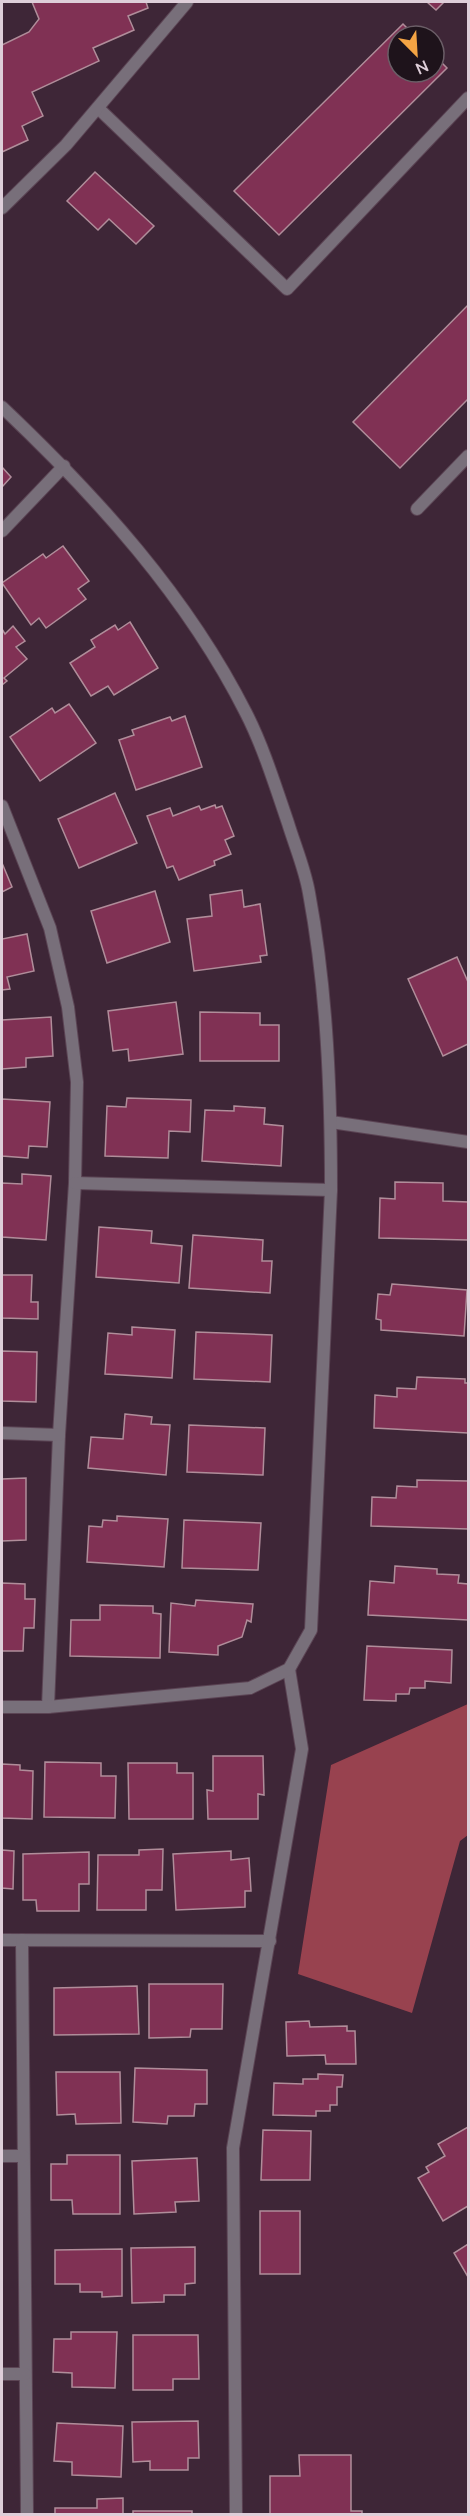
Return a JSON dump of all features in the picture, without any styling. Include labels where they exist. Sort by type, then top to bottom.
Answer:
[{"type":"street","points":[[2,208],[66,146],[187,2]]},
{"type":"street","points":[[98,108],[287,289],[468,98]]},
{"type":"street","points":[[2,407],[64,466],[164,582],[207,643],[247,715],[282,806],[309,891],[325,1007],[331,1122],[331,1190],[311,1630],[289,1669],[250,1688],[48,1707],[2,1707]]},
{"type":"street","points":[[417,509],[468,456]]},
{"type":"street","points":[[2,531],[64,466]]},
{"type":"street","points":[[2,807],[50,928],[68,1007],[77,1082],[75,1183],[59,1435],[48,1707]]},
{"type":"street","points":[[331,1122],[468,1142]]},
{"type":"street","points":[[75,1183],[331,1190]]},
{"type":"street","points":[[2,1433],[59,1435]]},
{"type":"street","points":[[236,2514],[233,2148],[302,1749],[289,1669]]},
{"type":"street","points":[[2,1940],[270,1941]]},
{"type":"street","points":[[22,1940],[27,2514]]},
{"type":"street","points":[[2,2156],[23,2156]]},
{"type":"street","points":[[2,2374],[25,2374]]},
{"type":"shaded area","points":[[468,1704],[468,1835],[460,1841],[412,2013],[298,1974],[331,1765]]},
{"type":"building","points":[[32,2],[146,2],[148,8],[128,16],[134,30],[93,48],[99,61],[32,92],[43,116],[22,126],[28,140],[2,152],[2,45],[29,32],[39,19]]},
{"type":"building","points":[[427,2],[444,2],[436,10]]},
{"type":"building","points":[[386,41],[386,84],[431,84],[279,235],[234,191]]},
{"type":"building","points":[[95,172],[154,226],[136,244],[109,219],[98,230],[67,201]]},
{"type":"building","points":[[468,305],[468,399],[400,468],[353,422]]},
{"type":"building","points":[[2,467],[11,477],[2,487]]},
{"type":"building","points":[[63,546],[89,581],[78,589],[86,599],[46,628],[39,618],[31,625],[2,583],[43,554],[46,558]]},
{"type":"building","points":[[130,622],[158,668],[114,695],[108,686],[91,696],[70,663],[95,647],[91,640],[115,625],[118,630]]},
{"type":"building","points":[[13,626],[25,641],[16,647],[27,659],[4,678],[7,681],[2,685],[2,629],[5,634]]},
{"type":"building","points":[[69,704],[96,743],[40,781],[10,737],[52,708],[55,713]]},
{"type":"building","points":[[185,716],[202,767],[136,790],[119,740],[134,735],[132,730],[170,717],[172,721]]},
{"type":"building","points":[[115,793],[137,843],[79,868],[58,819]]},
{"type":"building","points":[[215,805],[216,808],[222,806],[234,836],[225,840],[231,854],[214,861],[215,865],[179,880],[173,866],[167,868],[147,816],[170,808],[173,816],[199,806],[201,810]]},
{"type":"building","points":[[2,863],[12,887],[2,892]]},
{"type":"building","points":[[242,890],[244,907],[260,904],[267,955],[260,956],[261,962],[194,971],[187,919],[212,916],[210,895]]},
{"type":"building","points":[[155,891],[170,942],[107,963],[91,911]]},
{"type":"building","points":[[27,934],[34,971],[7,977],[10,989],[2,990],[2,939]]},
{"type":"building","points":[[457,957],[468,982],[468,1044],[443,1056],[408,979]]},
{"type":"building","points":[[176,1002],[183,1054],[129,1061],[128,1049],[113,1051],[108,1011]]},
{"type":"building","points":[[200,1012],[260,1013],[260,1025],[279,1025],[279,1061],[200,1061]]},
{"type":"building","points":[[51,1017],[53,1056],[26,1058],[26,1067],[2,1069],[2,1020]]},
{"type":"building","points":[[127,1098],[191,1100],[190,1132],[169,1131],[168,1158],[105,1156],[107,1106],[126,1107]]},
{"type":"building","points":[[2,1099],[50,1102],[47,1147],[29,1146],[28,1158],[2,1156]]},
{"type":"building","points":[[234,1106],[265,1108],[264,1124],[283,1126],[281,1166],[202,1161],[205,1110],[234,1111]]},
{"type":"building","points":[[22,1174],[51,1176],[46,1240],[2,1237],[2,1183],[22,1184]]},
{"type":"building","points":[[395,1182],[443,1183],[443,1201],[468,1202],[468,1240],[379,1238],[380,1198],[395,1199]]},
{"type":"building","points":[[99,1227],[152,1231],[151,1243],[182,1246],[179,1283],[96,1277]]},
{"type":"building","points":[[193,1235],[263,1240],[262,1261],[272,1261],[270,1293],[189,1288]]},
{"type":"building","points":[[2,1275],[32,1275],[31,1302],[38,1302],[38,1319],[2,1318]]},
{"type":"building","points":[[392,1284],[467,1290],[464,1336],[381,1330],[381,1320],[376,1319],[378,1294],[390,1295]]},
{"type":"building","points":[[132,1327],[175,1330],[172,1378],[105,1374],[108,1333],[132,1335]]},
{"type":"building","points":[[196,1332],[272,1335],[270,1382],[194,1379]]},
{"type":"building","points":[[2,1351],[37,1352],[36,1402],[2,1401]]},
{"type":"building","points":[[417,1377],[465,1379],[465,1383],[468,1383],[468,1433],[374,1428],[375,1395],[397,1397],[397,1388],[416,1389]]},
{"type":"building","points":[[125,1414],[152,1417],[151,1424],[170,1425],[166,1475],[88,1468],[91,1437],[123,1439]]},
{"type":"building","points":[[189,1425],[265,1428],[263,1475],[187,1472]]},
{"type":"building","points":[[26,1478],[26,1540],[2,1541],[2,1479]]},
{"type":"building","points":[[417,1480],[468,1481],[468,1529],[371,1526],[372,1497],[396,1498],[397,1486],[417,1487]]},
{"type":"building","points":[[117,1516],[168,1519],[164,1567],[87,1562],[89,1526],[102,1527],[103,1520],[117,1521]]},
{"type":"building","points":[[184,1520],[261,1523],[258,1570],[182,1568]]},
{"type":"building","points":[[395,1566],[437,1569],[437,1574],[459,1575],[458,1583],[468,1584],[468,1620],[368,1615],[370,1581],[394,1583]]},
{"type":"building","points":[[2,1583],[25,1584],[25,1599],[35,1599],[34,1628],[24,1628],[23,1651],[2,1651]]},
{"type":"building","points":[[196,1600],[253,1604],[251,1622],[247,1620],[242,1637],[218,1646],[218,1655],[169,1652],[171,1603],[195,1606]]},
{"type":"building","points":[[100,1605],[153,1606],[153,1613],[161,1614],[160,1658],[70,1656],[71,1620],[100,1620]]},
{"type":"building","points":[[367,1646],[452,1650],[451,1683],[425,1681],[425,1688],[410,1688],[409,1694],[396,1694],[396,1701],[364,1700]]},
{"type":"building","points":[[213,1756],[263,1756],[264,1795],[258,1794],[258,1819],[208,1819],[207,1790],[213,1791]]},
{"type":"building","points":[[45,1762],[101,1763],[101,1776],[116,1776],[115,1818],[44,1817]]},
{"type":"building","points":[[128,1763],[177,1763],[177,1773],[193,1773],[193,1819],[129,1819]]},
{"type":"building","points":[[2,1764],[20,1765],[20,1770],[33,1771],[32,1819],[2,1818]]},
{"type":"building","points":[[163,1849],[162,1890],[146,1890],[146,1910],[97,1910],[98,1855],[139,1855],[139,1850]]},
{"type":"building","points":[[2,1850],[14,1851],[13,1889],[2,1888]]},
{"type":"building","points":[[231,1851],[231,1860],[249,1858],[251,1891],[245,1891],[245,1907],[176,1910],[173,1854]]},
{"type":"building","points":[[89,1852],[89,1884],[79,1884],[79,1911],[37,1911],[36,1900],[23,1900],[23,1854]]},
{"type":"building","points":[[149,1984],[223,1984],[222,2029],[191,2029],[190,2037],[149,2038]]},
{"type":"building","points":[[137,1986],[139,2034],[54,2035],[54,1988]]},
{"type":"building","points":[[309,2021],[310,2027],[347,2026],[347,2031],[355,2031],[356,2064],[326,2064],[325,2055],[287,2056],[286,2022]]},
{"type":"building","points":[[135,2068],[207,2070],[207,2104],[195,2104],[194,2116],[168,2116],[167,2124],[133,2122]]},
{"type":"building","points":[[56,2072],[120,2072],[121,2123],[76,2124],[75,2114],[57,2115]]},
{"type":"building","points":[[318,2074],[343,2075],[342,2087],[337,2087],[337,2105],[330,2105],[330,2111],[316,2111],[316,2116],[273,2115],[274,2083],[303,2084],[303,2079],[318,2079]]},
{"type":"building","points":[[468,2127],[468,2206],[443,2221],[418,2178],[429,2172],[426,2167],[445,2156],[438,2144]]},
{"type":"building","points":[[263,2130],[311,2131],[310,2180],[261,2180]]},
{"type":"building","points":[[67,2155],[120,2155],[120,2214],[73,2214],[72,2200],[51,2200],[51,2164],[67,2164]]},
{"type":"building","points":[[197,2158],[199,2201],[175,2202],[176,2212],[134,2214],[132,2161]]},
{"type":"building","points":[[260,2211],[300,2211],[300,2274],[260,2274]]},
{"type":"building","points":[[468,2244],[468,2277],[454,2253]]},
{"type":"building","points":[[195,2247],[195,2283],[185,2284],[185,2295],[164,2295],[164,2302],[132,2303],[131,2248]]},
{"type":"building","points":[[122,2249],[122,2296],[102,2297],[102,2292],[80,2292],[80,2284],[55,2284],[55,2250]]},
{"type":"building","points":[[71,2332],[117,2332],[115,2388],[72,2387],[72,2373],[53,2372],[54,2339],[71,2339]]},
{"type":"building","points":[[133,2335],[198,2335],[199,2379],[173,2379],[173,2390],[133,2390]]},
{"type":"building","points":[[198,2421],[199,2458],[188,2458],[188,2470],[150,2470],[150,2461],[133,2462],[132,2422]]},
{"type":"building","points":[[57,2423],[123,2426],[121,2477],[72,2475],[72,2462],[54,2461]]},
{"type":"building","points":[[299,2455],[351,2455],[351,2511],[362,2511],[362,2514],[270,2514],[270,2476],[300,2476]]},
{"type":"building","points":[[123,2498],[123,2514],[55,2514],[55,2508],[97,2508],[97,2499]]},
{"type":"building","points":[[133,2511],[192,2511],[192,2514],[133,2514]]}]
